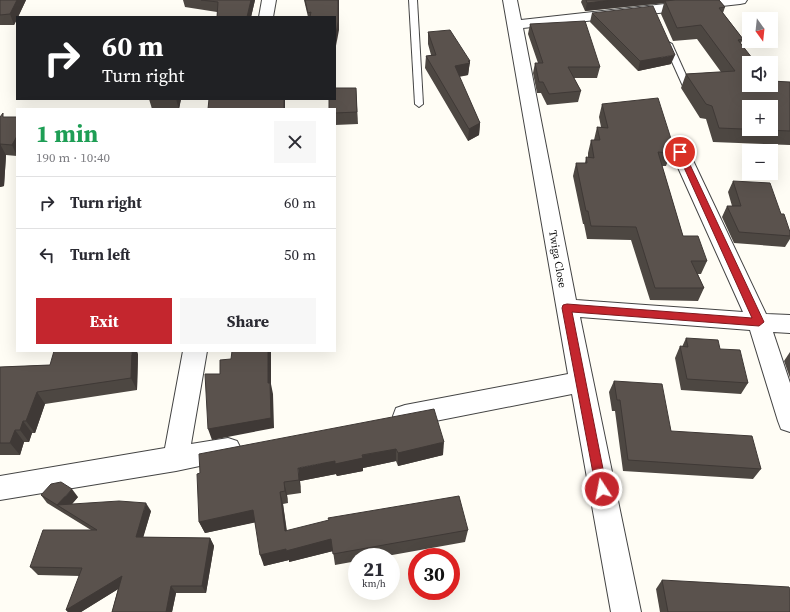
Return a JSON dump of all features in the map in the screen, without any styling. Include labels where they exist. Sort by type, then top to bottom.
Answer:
[{"type":"street","points":[[266,16],[269,0]]},
{"type":"street","name":"Twiga Close","points":[[510,0],[581,382],[626,612]]},
{"type":"street","points":[[514,25],[654,12],[740,0]]},
{"type":"street","points":[[680,152],[759,322],[790,421]]},
{"type":"street","points":[[567,308],[790,324]]},
{"type":"street","points":[[176,459],[195,352]]},
{"type":"street","points":[[386,419],[581,382]]},
{"type":"street","points":[[0,488],[176,459],[254,444]]},
{"type":"lane","points":[[413,0],[419,104]]},
{"type":"lane","points":[[665,36],[686,84]]},
{"type":"building","points":[[0,0],[17,0],[10,14],[0,15]]},
{"type":"building","points":[[201,0],[251,0],[247,16],[217,16],[218,2]]},
{"type":"building","points":[[305,0],[338,0],[338,22],[336,34],[336,16],[310,16],[311,12],[308,13]]},
{"type":"building","points":[[586,0],[612,0],[587,3]]},
{"type":"building","points":[[719,0],[725,7],[719,8],[742,38],[742,39],[738,40],[742,45],[742,48],[744,48],[751,56],[742,56],[742,92],[778,92],[778,81],[790,82],[790,131],[778,130],[778,100],[742,100],[742,129],[719,128],[712,106],[706,104],[686,74],[735,71],[701,25],[677,28],[665,1]]},
{"type":"building","points":[[653,6],[675,55],[640,61],[592,13]]},
{"type":"building","points":[[585,21],[600,67],[568,67],[581,91],[549,94],[543,82],[539,82],[535,63],[543,63],[530,24]]},
{"type":"building","points":[[450,30],[470,61],[468,61],[470,63],[455,66],[480,123],[469,129],[426,56],[436,55],[428,32]]},
{"type":"building","points":[[336,88],[356,88],[357,112],[336,113],[336,108],[329,108],[329,100],[336,100]]},
{"type":"building","points":[[658,98],[672,142],[668,142],[671,153],[658,152],[683,236],[698,236],[707,261],[691,261],[704,288],[655,288],[636,227],[591,226],[588,211],[586,211],[576,163],[587,163],[586,157],[594,158],[591,140],[600,140],[597,127],[608,128],[602,104]]},
{"type":"building","points":[[209,100],[284,100],[284,108],[208,108]]},
{"type":"building","points":[[3,113],[3,117],[16,117],[16,138],[12,145],[0,144],[0,117]]},
{"type":"building","points":[[733,181],[770,183],[781,214],[784,214],[790,236],[739,232],[727,206],[741,206]]},
{"type":"building","points":[[686,338],[718,340],[720,349],[740,350],[748,383],[687,379],[680,346],[688,347]]},
{"type":"building","points":[[54,352],[132,352],[131,378],[37,392],[26,421],[23,421],[20,430],[15,430],[10,443],[0,443],[0,367],[50,365]]},
{"type":"building","points":[[232,352],[268,352],[268,383],[270,383],[271,418],[208,429],[205,374],[220,374],[220,360],[231,359]]},
{"type":"building","points":[[614,381],[662,384],[671,431],[752,436],[761,469],[628,460],[620,400],[617,400]]},
{"type":"building","points":[[434,409],[444,442],[398,453],[396,449],[362,455],[363,458],[335,464],[335,461],[298,468],[299,480],[284,482],[285,491],[280,492],[285,531],[329,520],[328,518],[459,496],[468,530],[367,548],[348,548],[348,551],[333,554],[331,539],[286,551],[286,549],[260,555],[253,510],[199,522],[197,474],[200,473],[199,454]]},
{"type":"building","points":[[61,482],[72,489],[57,505],[41,495],[51,484]]},
{"type":"building","points":[[119,501],[146,503],[136,537],[210,538],[202,586],[171,586],[166,612],[112,612],[122,576],[66,610],[82,568],[30,567],[43,530],[97,530],[57,505]]},
{"type":"building","points":[[662,580],[789,587],[790,612],[668,612]]},
{"type":"route","points":[[602,489],[567,308],[759,322],[680,152]]}]
